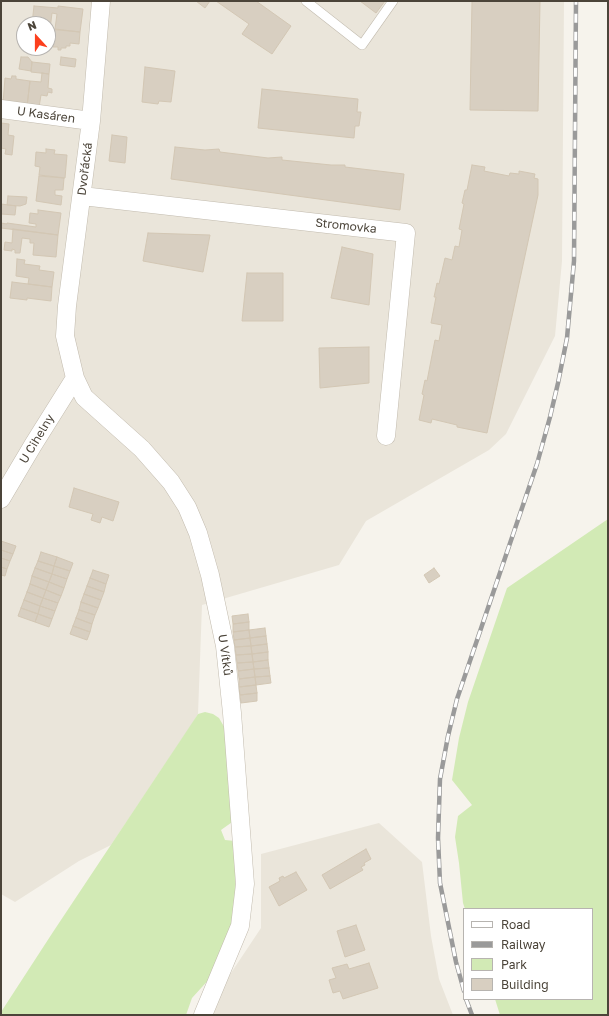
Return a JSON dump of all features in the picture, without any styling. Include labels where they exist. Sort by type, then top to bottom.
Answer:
[{"type":"street","name":"Dvořácká","points":[[65,336],[67,306],[91,121],[101,1]]},
{"type":"street","name":"U Kasáren","points":[[1,109],[91,121]]},
{"type":"street","name":"Stromovka","points":[[82,196],[406,233],[386,436]]},
{"type":"street","name":"U Vítků","points":[[65,336],[75,378],[84,397],[142,449],[171,482],[187,507],[198,533],[210,575],[225,646],[232,713],[245,884],[240,926],[203,1015]]},
{"type":"street","name":"U Cihelny","points":[[1,500],[75,378]]},
{"type":"lane","points":[[306,1],[362,45],[393,1]]},
{"type":"shaded area","points":[[1,1],[564,1],[562,261],[555,336],[506,434],[489,450],[366,521],[339,565],[202,605],[198,714],[192,724],[111,845],[79,861],[15,902],[1,894]]},
{"type":"shaded area","points":[[379,823],[422,862],[431,936],[439,979],[453,1015],[203,1015],[261,928],[261,854]]},
{"type":"green space","points":[[608,519],[608,1015],[500,1015],[495,1000],[593,1000],[593,908],[465,908],[463,903],[455,837],[458,816],[472,805],[452,780],[459,738],[468,702],[507,588]]},
{"type":"green space","points":[[205,712],[213,714],[219,718],[226,730],[235,820],[221,830],[225,840],[235,841],[236,922],[212,976],[192,998],[186,1015],[1,1015],[1,1012],[53,932],[198,714]]},
{"type":"building","points":[[196,1],[210,1],[205,8]]},
{"type":"building","points":[[216,1],[256,1],[291,26],[272,54],[242,34],[249,24]]},
{"type":"building","points":[[360,1],[385,1],[376,13]]},
{"type":"building","points":[[472,1],[540,1],[538,111],[470,110]]},
{"type":"building","points":[[34,6],[58,8],[58,6],[83,9],[80,32],[56,29],[57,14],[52,13],[52,16],[33,16]]},
{"type":"building","points":[[56,30],[80,32],[79,44],[70,43],[70,46],[61,48],[61,50],[58,50],[58,47],[56,47]]},
{"type":"building","points":[[21,57],[28,57],[32,62],[31,71],[19,69]]},
{"type":"building","points":[[61,57],[76,59],[75,67],[60,65]]},
{"type":"building","points":[[32,62],[50,64],[49,74],[31,72]]},
{"type":"building","points":[[145,67],[175,71],[171,102],[159,101],[158,104],[142,102]]},
{"type":"building","points":[[42,73],[49,74],[48,88],[52,89],[52,93],[48,92],[47,96],[41,95],[39,107],[27,106],[30,81],[41,82]]},
{"type":"building","points":[[12,76],[16,76],[16,79],[30,81],[27,106],[3,103],[5,78],[11,79]]},
{"type":"building","points":[[262,89],[358,99],[357,112],[361,112],[359,126],[355,126],[354,138],[258,128]]},
{"type":"building","points":[[1,123],[9,124],[8,135],[14,136],[12,155],[5,154],[6,149],[1,148]]},
{"type":"building","points":[[112,135],[127,137],[125,163],[109,161]]},
{"type":"building","points":[[175,147],[205,150],[219,149],[220,152],[268,158],[282,157],[282,160],[345,165],[345,167],[404,174],[400,210],[171,179]]},
{"type":"building","points":[[46,149],[55,150],[54,154],[67,155],[65,178],[39,175],[40,167],[35,166],[36,152],[46,153]]},
{"type":"building","points":[[472,165],[485,167],[484,171],[509,176],[510,173],[519,174],[519,171],[535,174],[534,178],[538,179],[538,195],[487,433],[457,427],[457,425],[432,419],[431,423],[419,420],[424,395],[422,394],[425,380],[427,381],[435,340],[439,341],[442,325],[431,323],[436,297],[434,297],[437,283],[439,284],[445,258],[452,260],[455,246],[459,247],[462,230],[459,229],[464,204],[462,203],[465,190],[467,190]]},
{"type":"building","points":[[39,176],[64,178],[63,190],[55,190],[55,195],[62,196],[61,205],[36,201]]},
{"type":"building","points":[[8,196],[27,197],[26,204],[20,206],[7,205]]},
{"type":"building","points":[[1,204],[16,206],[15,215],[1,214]]},
{"type":"building","points":[[38,210],[61,213],[58,235],[1,228],[1,223],[36,227],[36,224],[29,223],[30,213],[38,214]]},
{"type":"building","points":[[13,229],[58,235],[56,257],[33,255],[34,243],[30,243],[30,239],[22,238],[20,253],[15,253],[15,250],[12,249],[12,251],[4,250],[5,242],[12,243]]},
{"type":"building","points":[[148,233],[210,235],[203,272],[143,261]]},
{"type":"building","points":[[342,247],[373,254],[369,305],[331,298]]},
{"type":"building","points":[[17,259],[25,260],[24,264],[40,266],[39,270],[54,272],[52,287],[28,284],[29,278],[16,276]]},
{"type":"building","points":[[247,273],[283,273],[283,321],[242,321]]},
{"type":"building","points":[[12,282],[52,287],[51,301],[27,298],[27,300],[10,298]]},
{"type":"building","points":[[369,347],[369,383],[320,388],[319,348]]},
{"type":"building","points":[[74,488],[119,502],[113,521],[102,517],[100,523],[91,520],[93,514],[69,507]]},
{"type":"building","points":[[1,541],[16,546],[13,554],[1,550]]},
{"type":"building","points":[[1,550],[13,554],[10,561],[1,558]]},
{"type":"building","points":[[41,552],[57,557],[54,566],[38,561]]},
{"type":"building","points":[[57,557],[73,563],[70,571],[54,566]]},
{"type":"building","points":[[1,558],[10,561],[7,569],[1,567]]},
{"type":"building","points":[[38,561],[54,566],[52,574],[35,568]]},
{"type":"building","points":[[54,566],[70,571],[67,579],[52,574]]},
{"type":"building","points":[[1,567],[7,569],[5,576],[1,575]]},
{"type":"building","points":[[35,568],[52,574],[49,582],[32,576]]},
{"type":"building","points":[[434,568],[440,576],[429,583],[424,575]]},
{"type":"building","points":[[93,570],[109,575],[106,584],[90,578]]},
{"type":"building","points":[[52,574],[67,579],[64,588],[49,582]]},
{"type":"building","points":[[32,576],[49,582],[46,590],[30,584]]},
{"type":"building","points":[[90,578],[106,584],[104,592],[87,586]]},
{"type":"building","points":[[49,582],[64,588],[61,596],[46,590]]},
{"type":"building","points":[[30,584],[46,590],[43,598],[27,592]]},
{"type":"building","points":[[87,586],[104,592],[101,600],[84,594]]},
{"type":"building","points":[[46,590],[61,596],[58,603],[43,598]]},
{"type":"building","points":[[27,592],[43,598],[40,606],[24,600]]},
{"type":"building","points":[[84,594],[101,600],[98,608],[81,602]]},
{"type":"building","points":[[43,598],[58,603],[55,611],[40,606]]},
{"type":"building","points":[[24,600],[40,606],[38,614],[21,608]]},
{"type":"building","points":[[81,602],[98,608],[95,615],[79,610]]},
{"type":"building","points":[[40,606],[55,611],[52,619],[38,614]]},
{"type":"building","points":[[21,608],[38,614],[35,622],[18,616]]},
{"type":"building","points":[[79,610],[95,615],[92,624],[76,618]]},
{"type":"building","points":[[38,614],[52,619],[49,627],[35,622]]},
{"type":"building","points":[[248,614],[249,622],[233,624],[232,616]]},
{"type":"building","points":[[76,618],[92,624],[90,632],[73,626]]},
{"type":"building","points":[[249,622],[249,630],[233,632],[233,624]]},
{"type":"building","points":[[73,626],[90,632],[87,640],[70,634]]},
{"type":"building","points":[[265,628],[266,636],[250,638],[249,630]]},
{"type":"building","points":[[249,630],[250,638],[234,640],[233,632]]},
{"type":"building","points":[[266,636],[267,644],[251,646],[250,638]]},
{"type":"building","points":[[250,638],[251,646],[235,647],[234,640]]},
{"type":"building","points":[[267,644],[268,652],[252,654],[251,646]]},
{"type":"building","points":[[251,646],[252,654],[236,655],[235,647]]},
{"type":"building","points":[[268,652],[268,660],[253,662],[252,654]]},
{"type":"building","points":[[252,654],[253,662],[237,663],[236,655]]},
{"type":"building","points":[[268,660],[269,668],[254,669],[253,662]]},
{"type":"building","points":[[253,662],[254,669],[238,671],[237,663]]},
{"type":"building","points":[[269,668],[270,676],[255,677],[254,669]]},
{"type":"building","points":[[254,669],[255,677],[239,679],[238,671]]},
{"type":"building","points":[[270,676],[271,683],[256,685],[255,677]]},
{"type":"building","points":[[255,677],[256,685],[239,687],[239,679]]},
{"type":"building","points":[[256,685],[257,693],[240,695],[239,687]]},
{"type":"building","points":[[257,693],[257,701],[241,703],[240,695]]},
{"type":"building","points":[[366,849],[371,859],[364,863],[365,865],[361,867],[363,870],[330,889],[322,875]]},
{"type":"building","points":[[296,872],[307,890],[279,906],[269,887],[280,881],[279,878],[283,876],[284,878]]},
{"type":"building","points":[[356,925],[365,950],[345,957],[337,931]]},
{"type":"building","points":[[369,963],[378,988],[343,999],[340,991],[333,993],[329,980],[336,978],[332,968],[347,964],[349,969]]},
{"type":"railway","points":[[463,987],[456,962],[440,883],[438,838],[440,779],[457,699],[537,464],[550,417],[567,338],[574,261],[576,1]]},
{"type":"railway","points":[[466,1000],[472,1015]]}]
